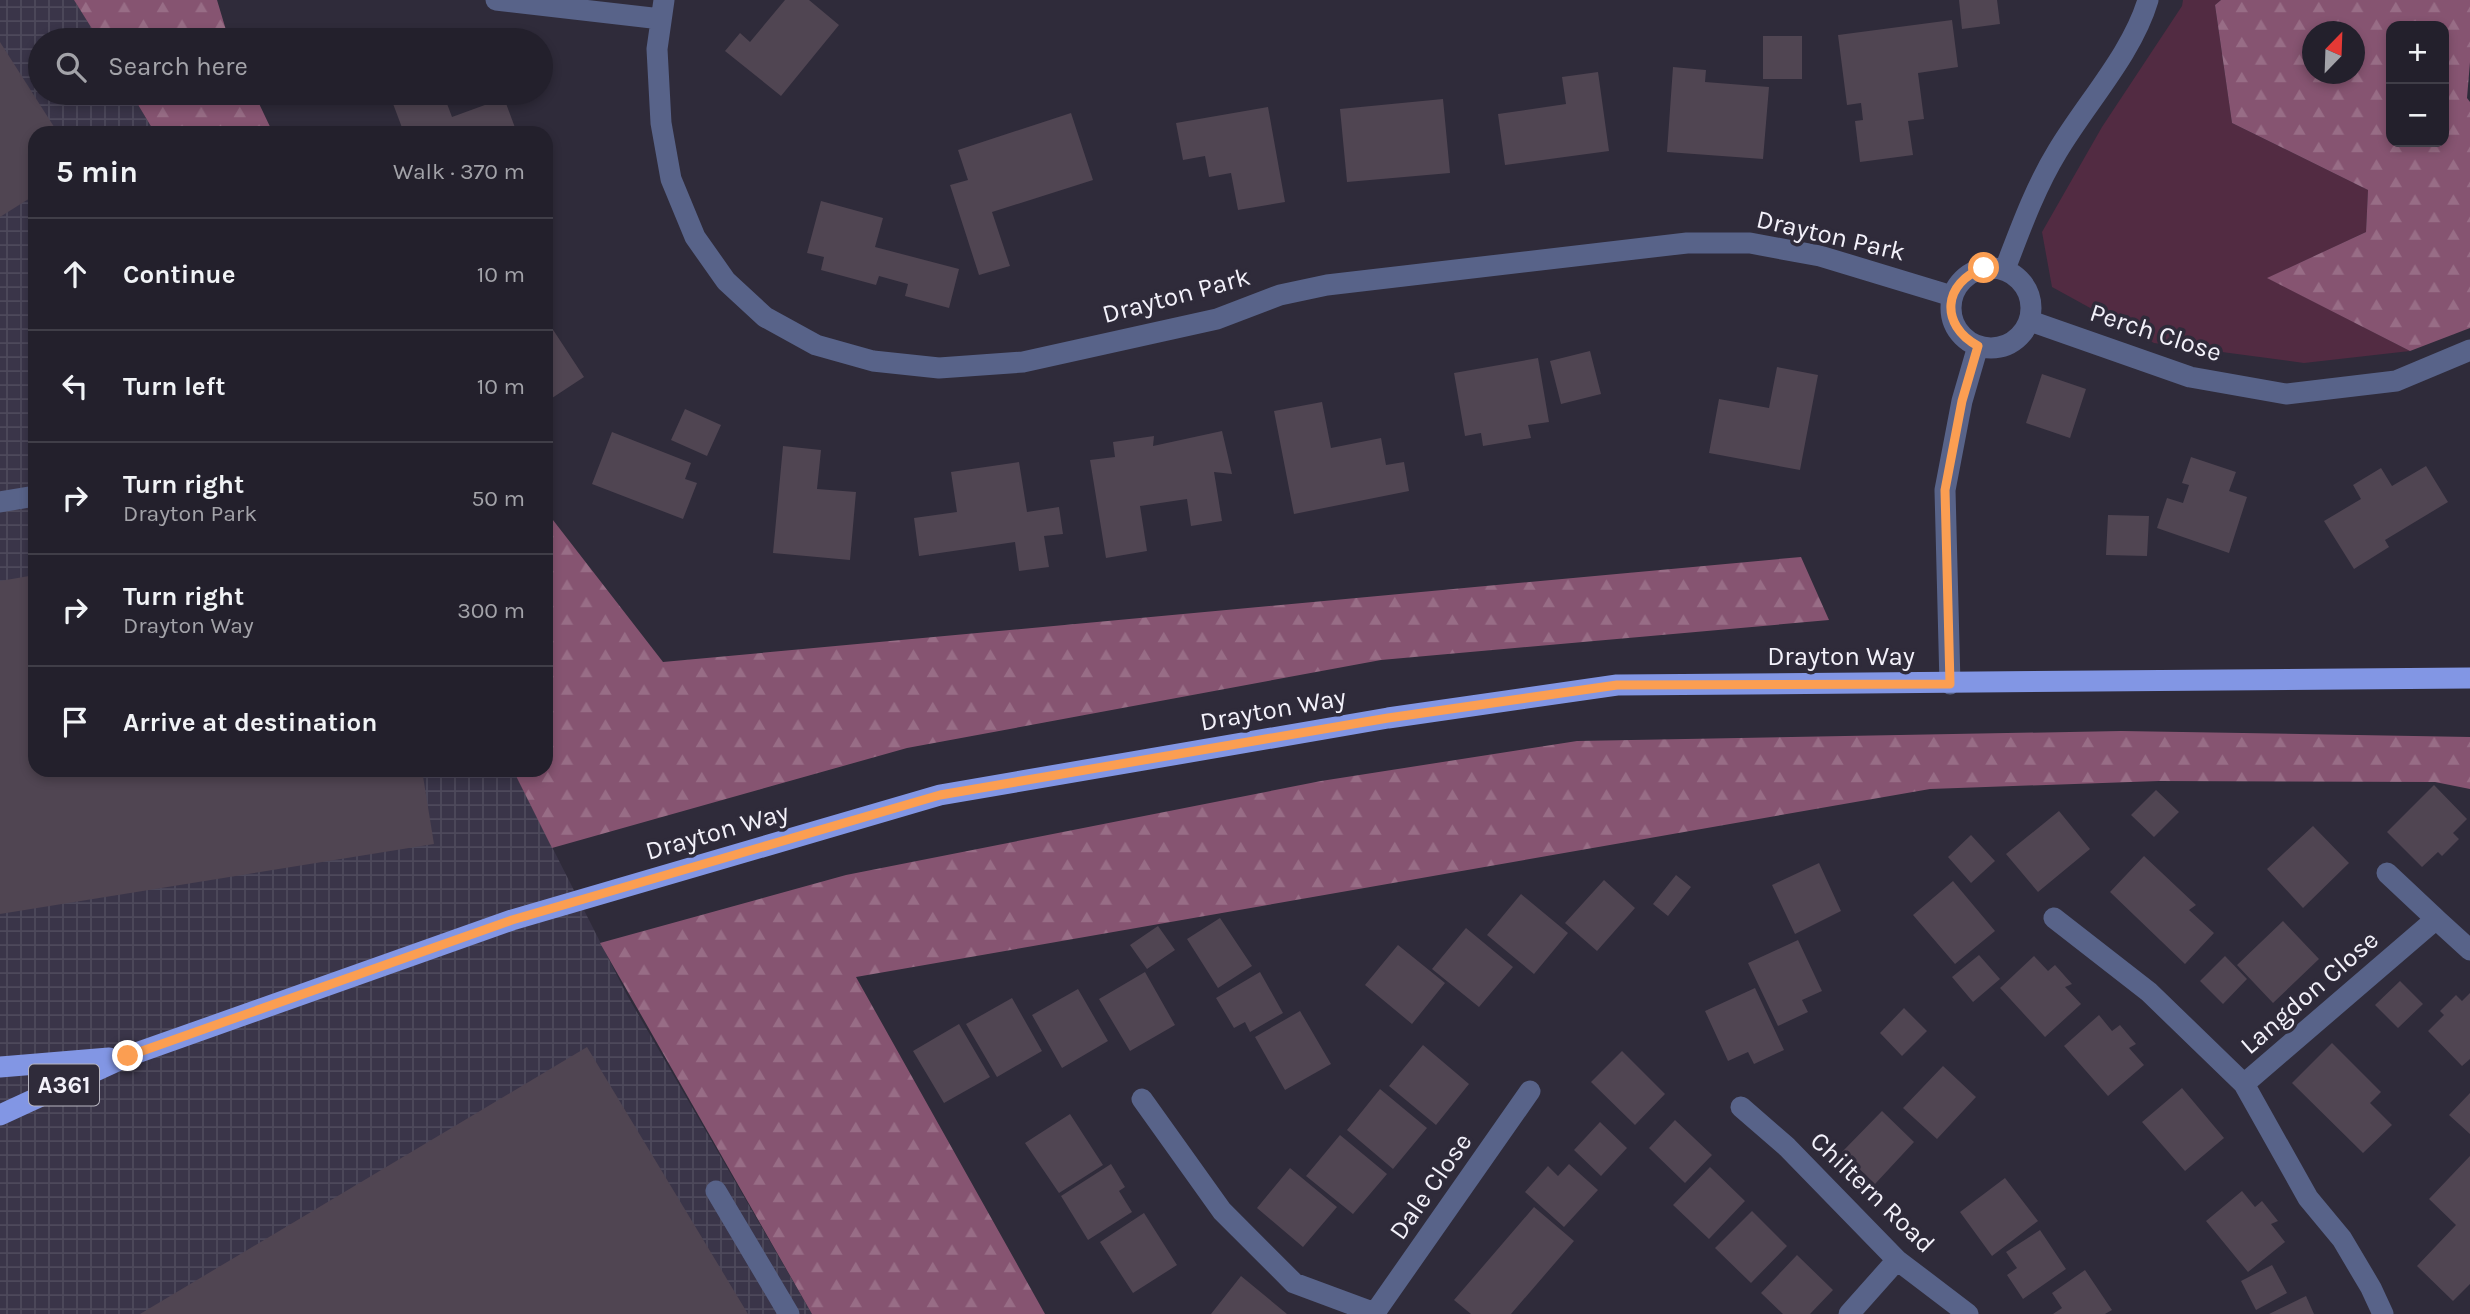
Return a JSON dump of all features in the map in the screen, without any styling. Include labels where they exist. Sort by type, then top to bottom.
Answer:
[{"type":"main road","name":"Drayton Way","points":[[0,1115],[128,1056],[512,920],[940,795],[1388,718],[1617,685],[2470,678]]},
{"type":"main road","name":"Drayton Way","points":[[0,1067],[128,1056]]},
{"type":"street","points":[[496,0],[662,9]]},
{"type":"street","points":[[2005,270],[2028,210],[2056,153],[2132,38],[2148,0]]},
{"type":"street","name":"Drayton Park","points":[[662,9],[657,48],[661,123],[671,179],[695,237],[726,281],[765,317],[816,345],[873,361],[939,368],[1023,362],[1217,319],[1280,295],[1326,285],[1687,243],[1750,243],[1820,256],[1952,296]]},
{"type":"street","points":[[1984,268],[2005,270],[2023,282],[2030,294],[2030,320],[2012,344],[1998,348],[1978,346],[1960,334],[1953,322],[1950,308],[1952,296],[1960,281],[1971,272],[1984,268]]},
{"type":"street","name":"Perch Close","points":[[2030,320],[2190,377],[2286,394],[2396,381],[2470,350]]},
{"type":"street","points":[[1950,684],[1945,490],[1962,401],[1978,346]]},
{"type":"street","points":[[0,502],[28,497]]},
{"type":"street","points":[[2387,873],[2470,950]]},
{"type":"street","points":[[2053,918],[2149,992],[2244,1084]]},
{"type":"street","name":"Langdon Close","points":[[2383,1314],[2342,1239],[2308,1198],[2244,1084],[2436,919]]},
{"type":"street","name":"Dale Close","points":[[1375,1313],[1530,1091]]},
{"type":"street","points":[[1142,1099],[1222,1211],[1294,1283],[1375,1313]]},
{"type":"street","name":"Chiltern Road","points":[[1741,1107],[1787,1147],[1897,1260],[1968,1314]]},
{"type":"street","points":[[716,1191],[789,1314]]},
{"type":"street","points":[[1849,1314],[1897,1260]]},
{"type":"shaded area","points":[[0,0],[74,0],[92,28],[28,28],[28,105],[138,105],[151,126],[28,126],[28,777],[517,777],[627,995],[812,1314],[0,1314]]},
{"type":"shaded area","points":[[2183,0],[2221,0],[2215,5],[2232,123],[2368,190],[2366,232],[2268,278],[2410,351],[2304,363],[2154,343],[2052,287],[2042,232],[2102,127],[2182,6]]},
{"type":"green space","points":[[74,0],[217,0],[225,28],[92,28]]},
{"type":"green space","points":[[2221,0],[2470,0],[2467,98],[2470,102],[2470,328],[2410,351],[2267,278],[2366,232],[2368,190],[2232,123],[2215,5]]},
{"type":"green space","points":[[138,105],[260,105],[270,126],[151,126]]},
{"type":"green space","points":[[553,520],[663,662],[1801,557],[1829,620],[1381,660],[907,748],[552,848],[516,777],[553,777]]},
{"type":"green space","points":[[2121,731],[2470,737],[2470,789],[2435,782],[2159,781],[1930,789],[856,977],[1045,1314],[812,1314],[600,943],[846,875],[1321,781],[1577,741]]},
{"type":"building","points":[[785,0],[809,0],[839,25],[781,96],[725,51],[740,33],[750,42]]},
{"type":"building","points":[[1959,0],[1997,0],[2000,24],[1962,29]]},
{"type":"building","points":[[1952,20],[1958,67],[1918,73],[1924,119],[1908,121],[1913,155],[1860,162],[1855,121],[1863,120],[1861,103],[1847,105],[1838,35]]},
{"type":"building","points":[[1763,36],[1802,36],[1802,79],[1763,79]]},
{"type":"building","points":[[0,42],[28,86],[28,105],[40,105],[54,126],[28,126],[28,199],[0,217]]},
{"type":"building","points":[[1673,67],[1706,70],[1705,82],[1769,87],[1763,159],[1667,152]]},
{"type":"building","points":[[1598,72],[1609,151],[1505,165],[1498,114],[1566,104],[1562,77]]},
{"type":"building","points":[[1443,99],[1450,173],[1347,182],[1340,109]]},
{"type":"building","points":[[394,105],[448,105],[452,117],[485,105],[507,105],[514,126],[401,126]]},
{"type":"building","points":[[1268,107],[1285,202],[1238,210],[1231,173],[1209,177],[1205,156],[1183,160],[1176,123]]},
{"type":"building","points":[[1071,113],[1093,180],[992,212],[1010,266],[979,275],[950,185],[968,180],[958,150]]},
{"type":"building","points":[[821,201],[883,218],[875,247],[959,269],[949,308],[905,296],[908,284],[879,276],[876,285],[821,270],[824,257],[807,253]]},
{"type":"building","points":[[553,330],[584,377],[553,397]]},
{"type":"building","points":[[1590,351],[1601,394],[1561,404],[1550,361]]},
{"type":"building","points":[[1538,358],[1549,422],[1528,425],[1531,438],[1483,446],[1481,433],[1465,436],[1454,373]]},
{"type":"building","points":[[1777,367],[1818,375],[1800,470],[1709,453],[1719,399],[1769,408]]},
{"type":"building","points":[[2042,374],[2086,389],[2070,438],[2026,423]]},
{"type":"building","points":[[1322,402],[1331,448],[1381,438],[1386,465],[1404,462],[1409,491],[1294,514],[1274,411]]},
{"type":"building","points":[[685,409],[721,425],[707,456],[671,440]]},
{"type":"building","points":[[1222,431],[1232,474],[1214,472],[1222,521],[1191,526],[1187,499],[1140,506],[1147,551],[1106,558],[1090,460],[1115,457],[1113,442],[1154,436],[1153,446]]},
{"type":"building","points":[[612,432],[691,463],[685,479],[697,483],[683,519],[592,484]]},
{"type":"building","points":[[783,446],[821,450],[817,489],[856,492],[850,560],[773,553]]},
{"type":"building","points":[[2191,457],[2236,472],[2229,491],[2247,497],[2229,553],[2157,528],[2167,498],[2183,503],[2189,485],[2182,483]]},
{"type":"building","points":[[1019,462],[1027,512],[1059,507],[1063,534],[1044,536],[1049,567],[1019,571],[1015,542],[919,556],[914,518],[957,512],[951,472]]},
{"type":"building","points":[[2426,466],[2448,502],[2385,540],[2389,547],[2354,569],[2324,521],[2361,499],[2353,485],[2381,468],[2392,486]]},
{"type":"building","points":[[2108,515],[2149,516],[2147,556],[2106,555]]},
{"type":"building","points":[[28,576],[28,777],[423,777],[434,844],[0,914],[0,581]]},
{"type":"building","points":[[2434,785],[2467,819],[2453,833],[2459,839],[2442,856],[2438,852],[2422,867],[2387,832]]},
{"type":"building","points":[[2156,790],[2179,812],[2154,837],[2131,815]]},
{"type":"building","points":[[2059,811],[2090,849],[2038,892],[2006,854]]},
{"type":"building","points":[[2313,826],[2349,863],[2303,908],[2267,869]]},
{"type":"building","points":[[1971,835],[1995,861],[1971,883],[1948,857]]},
{"type":"building","points":[[2144,856],[2196,905],[2189,910],[2214,933],[2185,964],[2110,892]]},
{"type":"building","points":[[1819,863],[1841,911],[1795,934],[1772,885]]},
{"type":"building","points":[[1676,875],[1691,887],[1668,916],[1653,904]]},
{"type":"building","points":[[1604,880],[1635,908],[1597,951],[1565,923]]},
{"type":"building","points":[[1953,881],[1995,931],[1955,964],[1913,915]]},
{"type":"building","points":[[1521,894],[1568,933],[1534,974],[1487,935]]},
{"type":"building","points":[[1220,918],[1252,966],[1218,988],[1187,939]]},
{"type":"building","points":[[2283,921],[2319,959],[2273,1003],[2237,965]]},
{"type":"building","points":[[1158,926],[1175,950],[1147,969],[1130,945]]},
{"type":"building","points":[[1466,928],[1513,967],[1479,1007],[1432,969]]},
{"type":"building","points":[[1798,940],[1822,991],[1802,1000],[1808,1012],[1778,1026],[1748,963]]},
{"type":"building","points":[[1398,945],[1445,983],[1412,1024],[1365,985]]},
{"type":"building","points":[[1979,955],[2000,979],[1973,1002],[1952,977]]},
{"type":"building","points":[[2034,956],[2048,971],[2055,965],[2072,984],[2065,987],[2081,1004],[2045,1037],[2000,988]]},
{"type":"building","points":[[2225,956],[2247,979],[2223,1004],[2200,981]]},
{"type":"building","points":[[1145,972],[1175,1025],[1130,1051],[1099,999]]},
{"type":"building","points":[[1260,972],[1283,1013],[1250,1032],[1245,1022],[1234,1028],[1216,998]]},
{"type":"building","points":[[2400,981],[2423,1004],[2398,1028],[2375,1005]]},
{"type":"building","points":[[1755,988],[1784,1050],[1754,1064],[1748,1052],[1728,1061],[1705,1011]]},
{"type":"building","points":[[1078,989],[1108,1041],[1062,1068],[1032,1015]]},
{"type":"building","points":[[2470,993],[2470,1059],[2462,1066],[2428,1031],[2444,1015],[2440,1011],[2456,995],[2462,1001]]},
{"type":"building","points":[[1012,998],[1042,1051],[997,1077],[966,1024]]},
{"type":"building","points":[[1904,1008],[1927,1031],[1902,1056],[1880,1033]]},
{"type":"building","points":[[1300,1011],[1331,1064],[1285,1090],[1255,1037]]},
{"type":"building","points":[[2099,1015],[2112,1031],[2120,1025],[2136,1044],[2129,1048],[2144,1065],[2108,1096],[2064,1046]]},
{"type":"building","points":[[959,1024],[990,1077],[944,1103],[913,1051]]},
{"type":"building","points":[[2332,1043],[2381,1092],[2370,1103],[2392,1125],[2363,1153],[2292,1083]]},
{"type":"building","points":[[1423,1045],[1469,1084],[1436,1125],[1389,1086]]},
{"type":"building","points":[[587,1047],[748,1314],[140,1314]]},
{"type":"building","points":[[1622,1051],[1665,1094],[1635,1125],[1591,1082]]},
{"type":"building","points":[[1943,1066],[1976,1097],[1937,1139],[1903,1108]]},
{"type":"building","points":[[2182,1088],[2224,1138],[2185,1171],[2142,1122]]},
{"type":"building","points":[[1380,1089],[1427,1128],[1393,1169],[1347,1130]]},
{"type":"building","points":[[2470,1093],[2470,1134],[2449,1115]]},
{"type":"building","points":[[1882,1111],[1914,1142],[1875,1184],[1842,1152]]},
{"type":"building","points":[[1070,1114],[1103,1165],[1059,1193],[1025,1143]]},
{"type":"building","points":[[1675,1120],[1712,1155],[1685,1183],[1649,1148]]},
{"type":"building","points":[[1600,1122],[1627,1148],[1601,1176],[1574,1150]]},
{"type":"building","points":[[1340,1135],[1387,1174],[1353,1214],[1306,1176]]},
{"type":"building","points":[[2470,1156],[2470,1284],[2453,1301],[2417,1266],[2456,1225],[2429,1199]]},
{"type":"building","points":[[1111,1164],[1125,1187],[1119,1191],[1132,1212],[1088,1240],[1061,1196]]},
{"type":"building","points":[[1569,1164],[1598,1190],[1564,1227],[1525,1192],[1548,1166],[1558,1176]]},
{"type":"building","points":[[1710,1167],[1745,1201],[1709,1239],[1673,1205]]},
{"type":"building","points":[[1290,1168],[1337,1207],[1303,1247],[1257,1208]]},
{"type":"building","points":[[2005,1178],[2038,1221],[1992,1256],[1960,1212]]},
{"type":"building","points":[[2242,1191],[2255,1207],[2262,1201],[2278,1221],[2271,1224],[2285,1242],[2248,1272],[2206,1221]]},
{"type":"building","points":[[1534,1207],[1574,1241],[1511,1314],[1471,1314],[1454,1300]]},
{"type":"building","points":[[1752,1211],[1787,1246],[1751,1283],[1715,1248]]},
{"type":"building","points":[[1144,1213],[1177,1265],[1133,1293],[1100,1242]]},
{"type":"building","points":[[2040,1230],[2066,1269],[2023,1299],[2007,1275],[2017,1268],[2006,1252]]},
{"type":"building","points":[[1797,1255],[1833,1290],[1810,1314],[1783,1314],[1761,1293]]},
{"type":"building","points":[[2272,1265],[2287,1293],[2256,1310],[2241,1281]]},
{"type":"building","points":[[2085,1270],[2112,1310],[2105,1314],[2053,1314],[2062,1308],[2052,1293]]},
{"type":"building","points":[[1241,1276],[1287,1314],[1211,1314]]},
{"type":"building","points":[[2306,1296],[2314,1314],[2269,1314]]},
{"type":"route","points":[[128,1056],[512,920],[940,795],[1388,718],[1617,685],[1950,684],[1945,490],[1962,401],[1978,346],[1960,334],[1953,322],[1950,308],[1952,296],[1960,281],[1971,272],[1984,268]]}]
